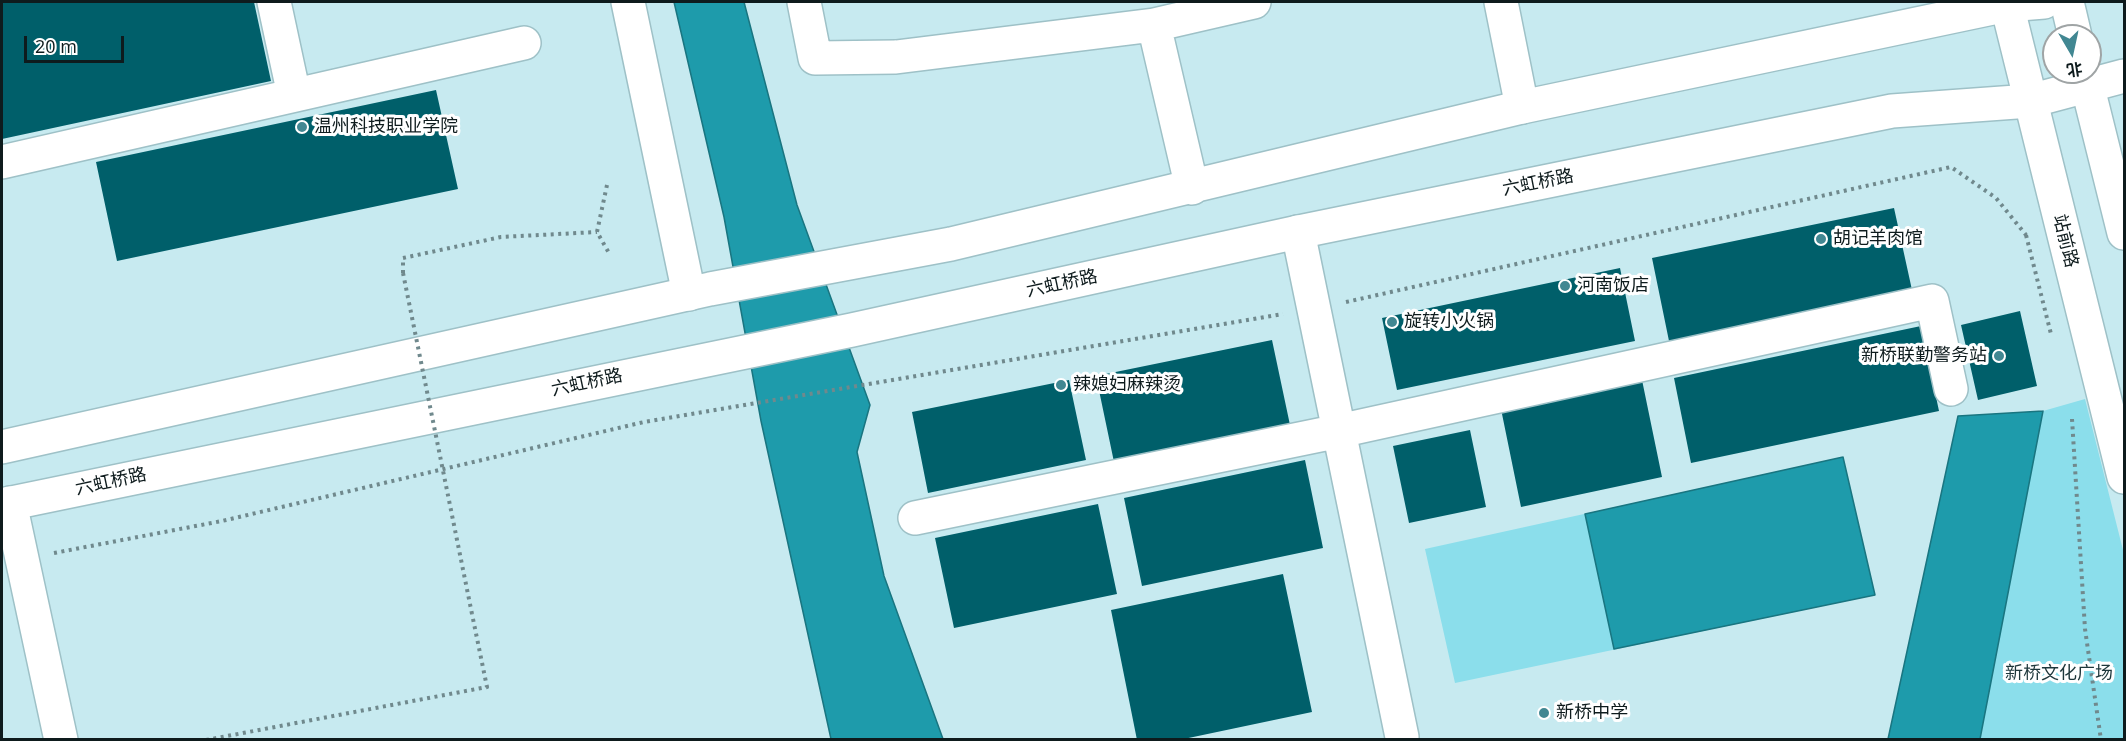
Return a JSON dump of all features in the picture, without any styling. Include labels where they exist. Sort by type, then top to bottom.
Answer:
[{"type":"main road","points":[[274,2],[294,95]]},
{"type":"main road","points":[[628,2],[700,292]]},
{"type":"main road","points":[[804,2],[815,58],[896,57],[1154,25],[1254,2]]},
{"type":"main road","points":[[1501,2],[1522,107]]},
{"type":"main road","points":[[2,447],[700,292],[951,244],[1922,13],[2044,2]]},
{"type":"main road","points":[[2067,2],[2073,24]]},
{"type":"main road","name":"站前路","points":[[1990,6],[2030,101],[2124,477]]},
{"type":"main road","points":[[1154,25],[1192,188]]},
{"type":"main road","points":[[2,162],[524,43]]},
{"type":"main road","name":"六虹桥路","points":[[2102,78],[2124,76]]},
{"type":"main road","name":"六虹桥路","points":[[6,504],[731,353],[852,330],[1298,232],[1892,111],[2030,101],[2075,84]]},
{"type":"main road","points":[[2087,84],[2124,233]]},
{"type":"main road","points":[[1298,232],[1402,736]]},
{"type":"main road","points":[[915,518],[1339,431],[1932,301],[1951,389]]},
{"type":"main road","points":[[6,504],[22,559],[62,740]]},
{"type":"path","points":[[22,559],[222,520],[644,422],[1314,309],[1950,167],[1996,198],[2026,236],[2052,340]]},
{"type":"path","points":[[607,185],[597,232],[609,253]]},
{"type":"path","points":[[2026,236],[2062,231]]},
{"type":"path","points":[[206,740],[487,687],[403,273],[403,258],[501,237],[597,232]]},
{"type":"path","points":[[2070,410],[2085,628],[2101,740]]},
{"type":"green space","name":"新桥文化广场","points":[[2085,399],[2124,554],[2124,739],[1980,739],[2043,411]]},
{"type":"green space","points":[[1843,457],[1875,595],[1455,683],[1425,549]]},
{"type":"shaded area","points":[[674,2],[744,2],[797,205],[870,405],[857,452],[884,576],[943,739],[831,739],[761,421],[724,217]]},
{"type":"shaded area","points":[[2043,411],[1980,739],[1888,739],[1958,416]]},
{"type":"shaded area","points":[[1843,457],[1875,595],[1614,649],[1585,514]]},
{"type":"building","points":[[2,2],[254,2],[271,81],[2,139]]},
{"type":"building","points":[[436,90],[458,189],[117,261],[96,162]]},
{"type":"building","points":[[1894,208],[1912,290],[1669,341],[1652,258]]},
{"type":"building","points":[[1620,268],[1635,341],[1397,390],[1382,318]]},
{"type":"building","name":"新桥联勤警务站","points":[[2020,311],[2037,386],[1978,400],[1961,325]]},
{"type":"building","points":[[1921,326],[1939,411],[1691,463],[1674,378]]},
{"type":"building","points":[[1272,340],[1290,425],[1114,462],[1096,376]]},
{"type":"building","points":[[1069,380],[1086,460],[928,493],[912,412]]},
{"type":"building","points":[[1642,380],[1662,477],[1521,507],[1501,409]]},
{"type":"building","points":[[1470,430],[1486,507],[1409,523],[1393,446]]},
{"type":"building","points":[[1305,460],[1323,548],[1142,586],[1124,498]]},
{"type":"building","points":[[1098,504],[1117,594],[954,628],[935,538]]},
{"type":"building","points":[[1283,574],[1312,712],[1179,740],[1137,740],[1111,610]]},
{"type":"place","name":"温州科技职业学院","points":[[302,127]]},
{"type":"place","name":"胡记羊肉馆","points":[[1821,239]]},
{"type":"place","name":"河南饭店","points":[[1565,286]]},
{"type":"place","name":"旋转小火锅","points":[[1392,322]]},
{"type":"place","name":"新桥联勤警务站","points":[[1999,356]]},
{"type":"place","name":"辣媳妇麻辣烫","points":[[1061,385]]},
{"type":"place","name":"新桥中学","points":[[1544,713]]}]
